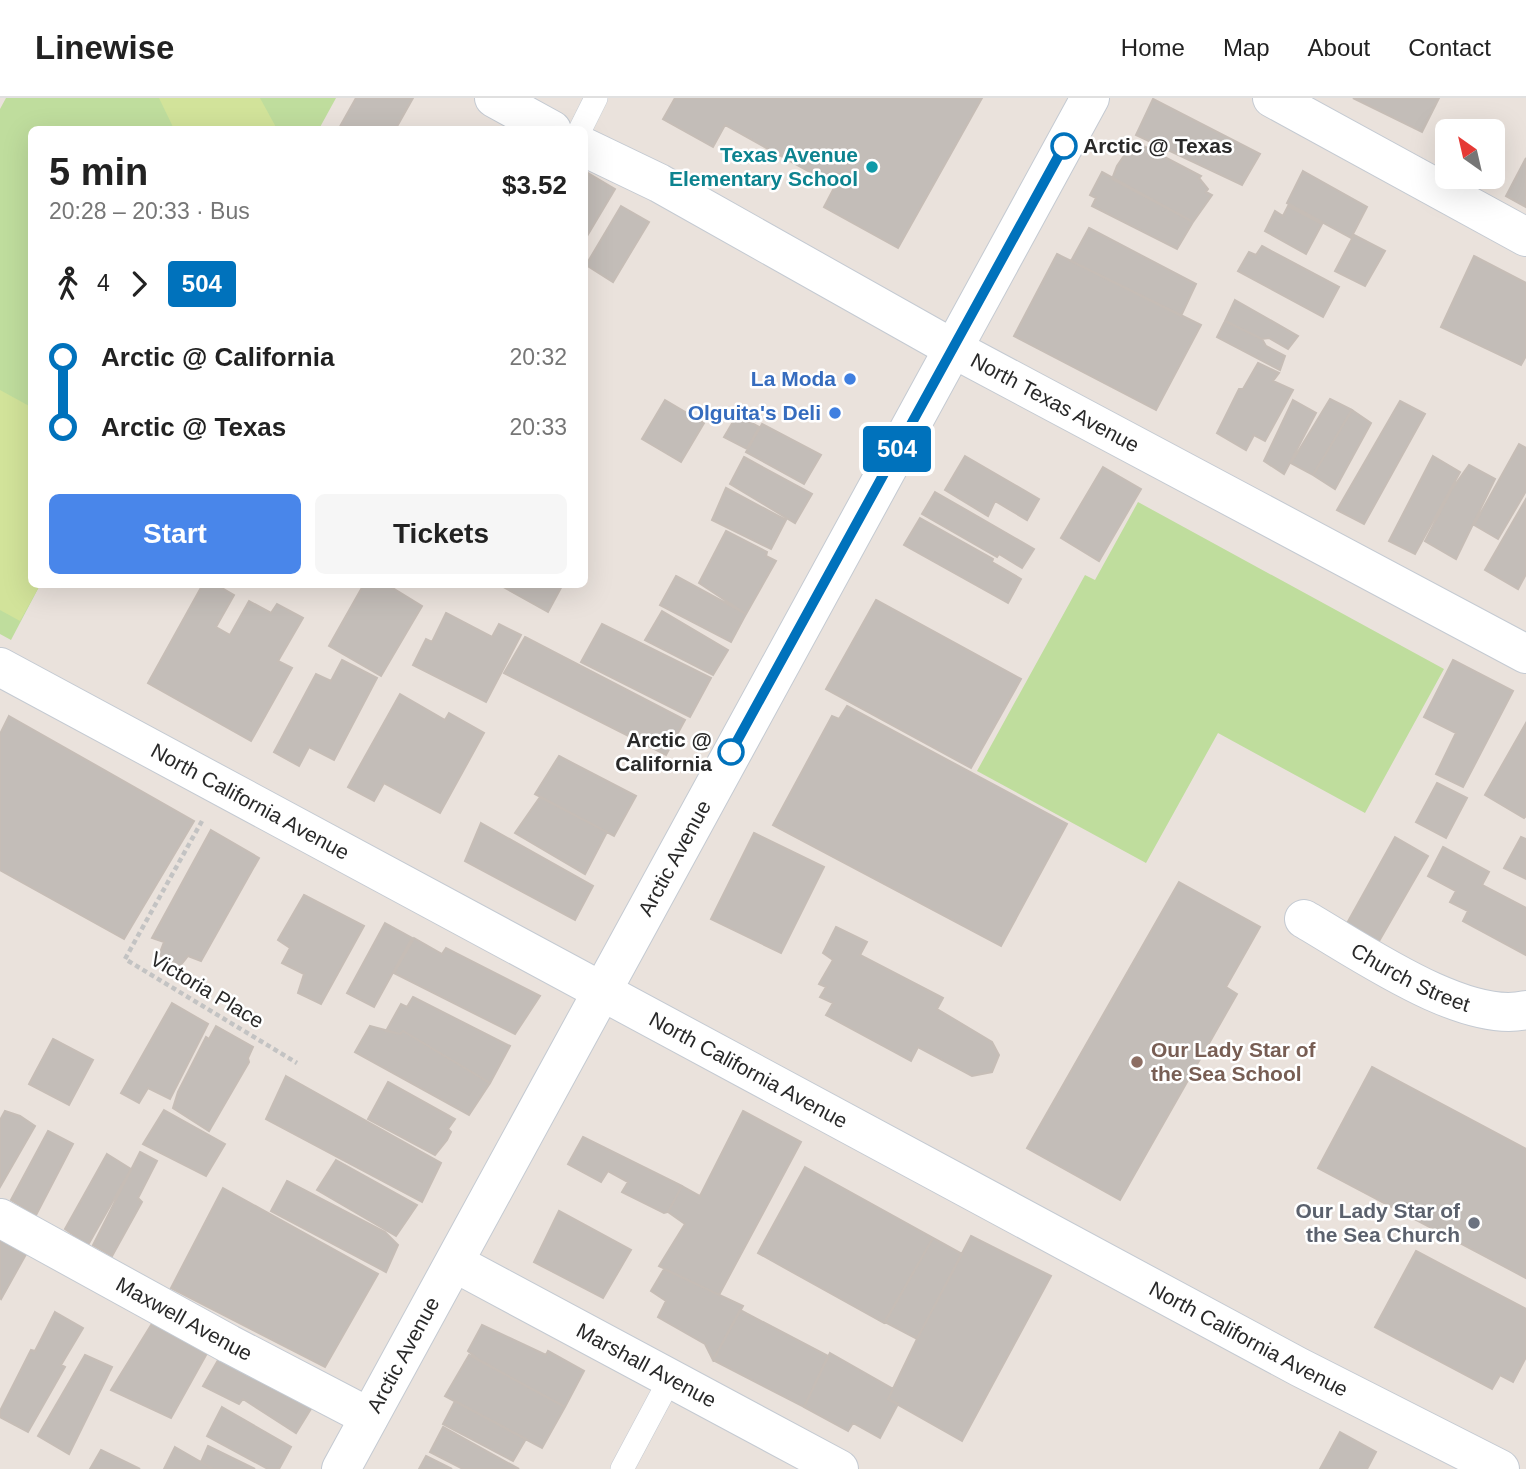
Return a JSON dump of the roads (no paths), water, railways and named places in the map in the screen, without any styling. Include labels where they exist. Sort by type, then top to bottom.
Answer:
[{"type":"street","points":[[494,98],[545,126]]},
{"type":"street","name":"Arctic Avenue","points":[[341,1469],[1090,98]]},
{"type":"street","points":[[1272,98],[1526,237]]},
{"type":"street","name":"North Texas Avenue","points":[[588,149],[659,183],[953,348],[1526,654]]},
{"type":"street","name":"North California Avenue","points":[[0,667],[1287,1360],[1500,1469]]},
{"type":"street","name":"Church Street","points":[[1304,919],[1407,979],[1462,1004],[1496,1012],[1526,1010]]},
{"type":"street","name":"Maxwell Avenue","points":[[0,1218],[229,1344],[369,1417]]},
{"type":"street","name":"Marshall Avenue","points":[[455,1263],[839,1469]]},
{"type":"lane","points":[[582,126],[596,98]]},
{"type":"lane","points":[[622,1469],[670,1379]]},
{"type":"place","name":"Arctic @ Texas","points":[[1064,146]]},
{"type":"place","name":"Texas Avenue Elementary School","points":[[872,167]]},
{"type":"place","name":"La Moda","points":[[850,379]]},
{"type":"place","name":"Olguita's Deli","points":[[835,413]]},
{"type":"place","name":"Arctic @ California","points":[[731,752]]},
{"type":"place","name":"Our Lady Star of the Sea School","points":[[1137,1062]]},
{"type":"place","name":"Our Lady Star of the Sea Church","points":[[1474,1223]]}]
